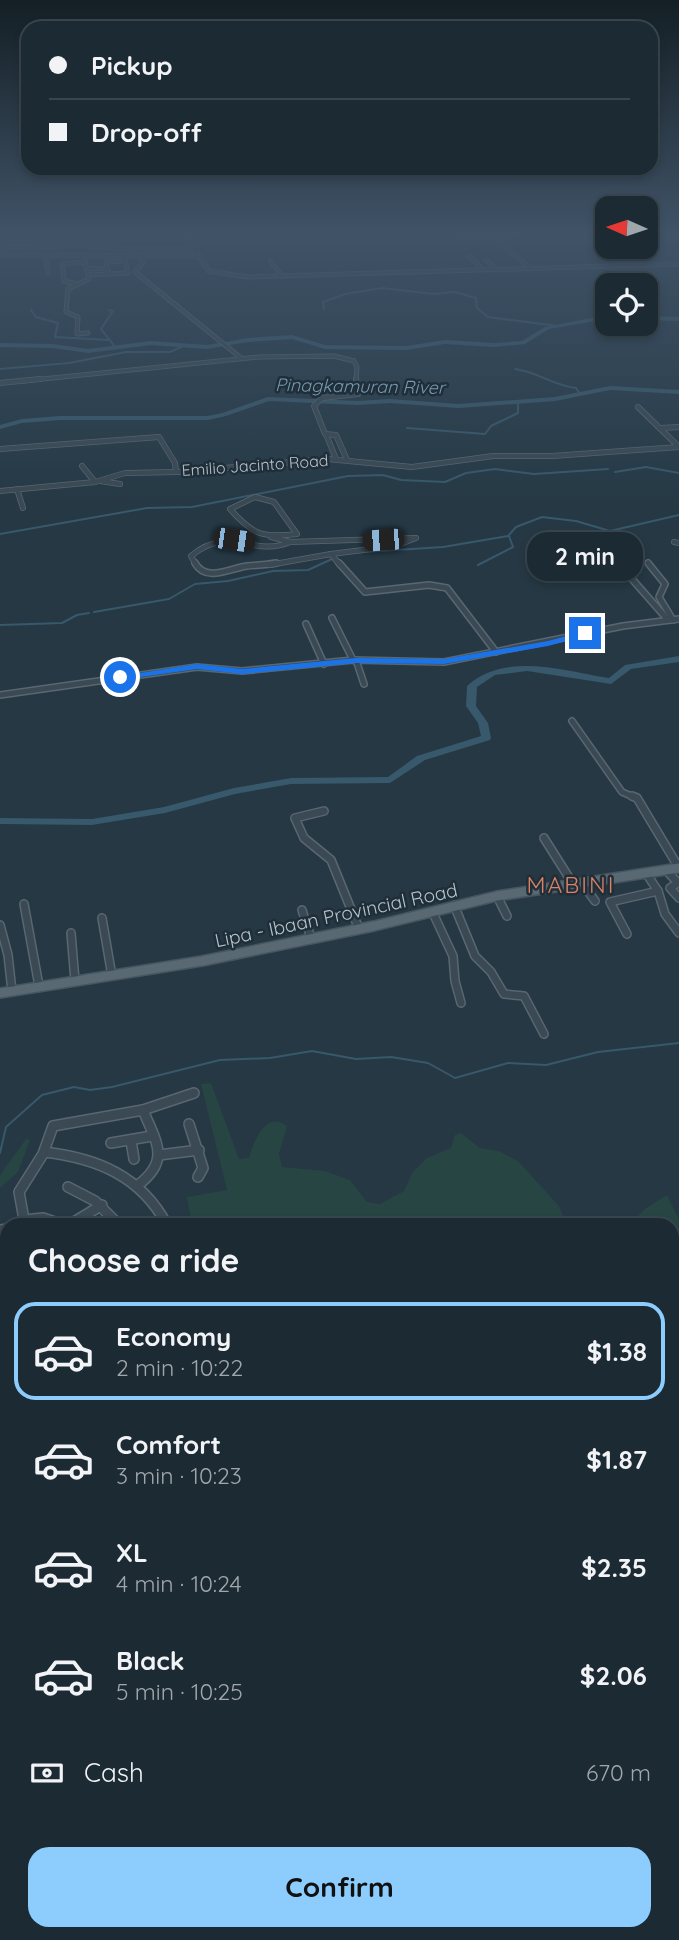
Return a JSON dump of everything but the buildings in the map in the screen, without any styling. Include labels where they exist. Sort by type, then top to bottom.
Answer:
[{"type":"main road","name":"Lipa - Ibaan Provincial Road","points":[[0,993],[112,976],[359,929],[497,896],[679,868]]},
{"type":"street","points":[[77,326],[77,334],[88,333]]},
{"type":"street","points":[[202,326],[242,358]]},
{"type":"street","points":[[0,383],[80,377],[126,369],[242,358],[334,356],[354,361],[357,367],[355,370],[358,394],[317,401],[336,459]]},
{"type":"street","points":[[638,407],[679,447]]},
{"type":"street","points":[[661,428],[679,427]]},
{"type":"street","points":[[326,434],[336,435],[348,460]]},
{"type":"street","points":[[0,449],[159,436],[175,463],[176,472]]},
{"type":"street","name":"Emilio Jacinto Road","points":[[0,491],[97,481],[125,473],[176,472],[336,459],[412,467],[493,456],[551,456],[679,447]]},
{"type":"street","points":[[82,466],[97,481],[120,484]]},
{"type":"street","points":[[190,480],[191,471]]},
{"type":"street","points":[[17,489],[23,508]]},
{"type":"street","points":[[271,537],[297,534],[274,502],[255,497],[230,509],[251,531],[271,537],[290,542],[416,540],[395,546],[246,566],[215,574],[203,572],[191,556],[197,550],[222,540],[279,547],[290,542]]},
{"type":"street","points":[[331,554],[365,592],[429,585],[447,588],[496,652]]},
{"type":"street","points":[[648,563],[665,584],[659,597],[673,620]]},
{"type":"street","points":[[632,579],[673,620]]},
{"type":"street","points":[[332,618],[364,684]]},
{"type":"street","points":[[0,695],[197,667],[242,671],[354,660],[429,663],[610,628],[673,620]]},
{"type":"street","points":[[306,624],[324,664]]},
{"type":"street","points":[[572,721],[622,792],[637,798],[679,868]]},
{"type":"street","points":[[324,811],[295,818],[304,838],[331,860],[359,929]]},
{"type":"street","points":[[544,838],[577,883],[595,901]]},
{"type":"street","points":[[666,870],[678,883],[670,888],[679,898]]},
{"type":"street","points":[[646,873],[658,891],[665,914],[679,933]]},
{"type":"street","points":[[627,934],[610,902],[658,891]]},
{"type":"street","points":[[497,896],[507,916]]},
{"type":"street","points":[[24,904],[39,986]]},
{"type":"street","points":[[454,905],[478,961],[491,972],[504,994],[524,996],[544,1034]]},
{"type":"street","points":[[302,910],[311,938]]},
{"type":"street","points":[[432,911],[453,956],[455,981],[461,1003]]},
{"type":"street","points":[[102,918],[112,976]]},
{"type":"street","points":[[0,925],[8,955],[12,991]]},
{"type":"street","points":[[71,933],[75,981]]},
{"type":"street","points":[[24,1218],[19,1192],[44,1152],[55,1124],[143,1110],[194,1093]]},
{"type":"street","points":[[138,1185],[155,1173],[159,1155],[143,1110]]},
{"type":"street","points":[[190,1124],[203,1168],[198,1177]]},
{"type":"street","points":[[111,1143],[152,1136]]},
{"type":"street","points":[[131,1141],[134,1158]]},
{"type":"street","points":[[159,1155],[199,1150]]},
{"type":"street","points":[[44,1152],[92,1160],[118,1172],[138,1185],[160,1209],[164,1218]]},
{"type":"street","points":[[68,1186],[102,1205],[113,1218]]},
{"type":"street","points":[[79,1218],[102,1205]]},
{"type":"green space","points":[[211,1083],[239,1159],[249,1158],[254,1143],[267,1124],[280,1122],[287,1126],[279,1154],[282,1167],[325,1171],[350,1180],[367,1202],[380,1204],[404,1191],[412,1173],[427,1158],[451,1148],[455,1135],[461,1133],[480,1148],[499,1151],[518,1161],[559,1206],[564,1218],[191,1218],[187,1197],[227,1190],[201,1084]]},
{"type":"green space","points":[[26,1139],[30,1140],[18,1172],[0,1188],[0,1175]]},
{"type":"green space","points":[[667,1195],[678,1218],[636,1218]]},
{"type":"waterway","points":[[57,326],[55,337],[109,340]]},
{"type":"waterway","points":[[103,326],[101,329],[116,348]]},
{"type":"waterway","points":[[0,345],[53,346],[88,351],[151,343],[207,347],[248,340],[292,337],[325,347],[406,348],[445,342],[495,345],[523,343],[547,328],[560,326]]},
{"type":"waterway","points":[[0,369],[69,363],[126,352],[170,352],[181,347]]},
{"type":"waterway","points":[[515,369],[576,388],[580,394]]},
{"type":"waterway","name":"Pinagkamuran River","points":[[0,427],[22,421],[60,418],[208,418],[268,399],[357,403],[390,401],[458,406],[555,399],[610,388],[679,392]]},
{"type":"waterway","points":[[407,428],[485,434],[491,426],[518,413],[518,402]]},
{"type":"waterway","points":[[615,472],[646,467],[679,473]]},
{"type":"waterway","points":[[0,534],[147,508],[192,507],[348,476],[383,475],[401,480],[445,482],[466,473],[495,469],[534,474],[608,469]]},
{"type":"waterway","points":[[364,552],[443,547],[508,536],[516,527],[542,517],[576,521],[610,531],[679,515]]},
{"type":"waterway","points":[[478,565],[513,547],[509,536]]},
{"type":"waterway","points":[[94,612],[169,599],[195,584],[228,581],[273,571],[308,570],[332,559]]},
{"type":"waterway","points":[[0,625],[62,623],[77,615],[89,613]]},
{"type":"waterway","points":[[0,821],[92,822],[165,810],[234,791],[291,781],[390,780],[421,758],[486,738],[483,723],[471,706],[472,686],[492,673],[527,668],[611,681],[628,667],[679,659]]},
{"type":"waterway","points":[[0,1153],[6,1127],[42,1095],[74,1087],[90,1090],[112,1087],[220,1060],[270,1058],[312,1051],[356,1059],[391,1057],[428,1063],[455,1078],[508,1063],[546,1065],[598,1052],[679,1043]]},
{"type":"district","name":"MABINI","points":[[571,884]]},
{"type":"route","points":[[120,677],[197,667],[242,671],[356,660],[444,662],[548,643],[585,633]]}]
